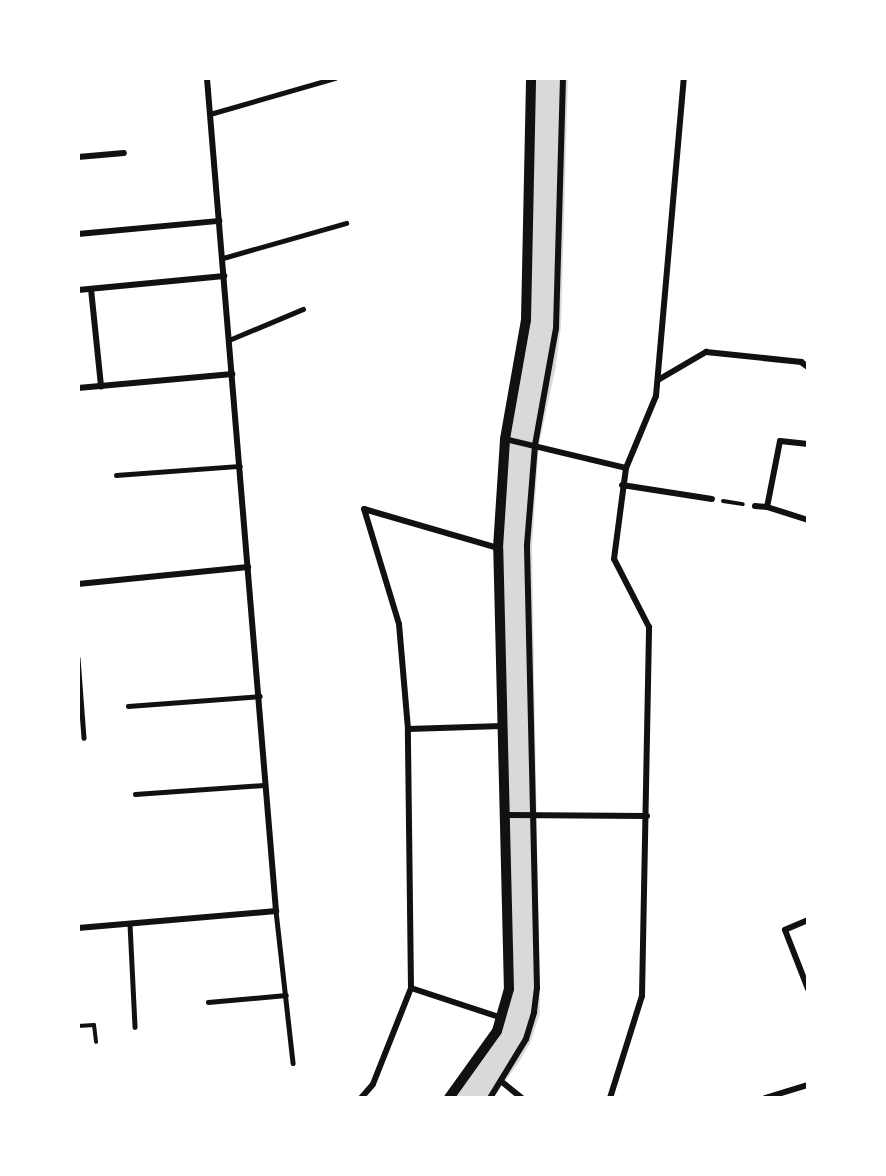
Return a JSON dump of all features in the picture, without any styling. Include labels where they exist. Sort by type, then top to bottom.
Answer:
[{"type":"street","points":[[78,928],[276,911],[264,785],[260,696],[207,78]]},
{"type":"street","points":[[449,1098],[489,1044],[502,1018],[509,989],[508,815],[502,726],[498,548],[526,320],[531,78]]},
{"type":"street","points":[[490,1098],[502,1082],[526,1039],[534,1012],[537,988],[527,545],[535,445],[556,328],[563,78]]},
{"type":"street","points":[[610,1098],[642,996],[649,627],[614,560],[626,468],[656,396],[684,78]]},
{"type":"street","points":[[78,157],[124,153]]},
{"type":"street","points":[[78,234],[219,221]]},
{"type":"street","points":[[78,290],[224,276]]},
{"type":"street","points":[[91,289],[101,386]]},
{"type":"street","points":[[658,380],[706,352],[801,362],[808,367]]},
{"type":"street","points":[[78,388],[232,374]]},
{"type":"street","points":[[510,440],[626,468]]},
{"type":"street","points":[[767,507],[780,441],[808,444]]},
{"type":"street","points":[[622,485],[712,499]]},
{"type":"street","points":[[755,506],[767,507],[808,520]]},
{"type":"street","points":[[361,1098],[373,1084],[411,988],[408,729],[399,624],[364,509],[498,548]]},
{"type":"street","points":[[78,584],[248,567]]},
{"type":"street","points":[[408,729],[502,726]]},
{"type":"street","points":[[508,815],[534,817],[647,816]]},
{"type":"street","points":[[808,921],[784,930],[808,989]]},
{"type":"street","points":[[411,988],[502,1018]]},
{"type":"street","points":[[502,1082],[522,1098]]},
{"type":"street","points":[[765,1098],[808,1085]]},
{"type":"lane","points":[[210,114],[335,78]]},
{"type":"lane","points":[[222,258],[346,223]]},
{"type":"lane","points":[[229,340],[303,309]]},
{"type":"lane","points":[[116,475],[240,466]]},
{"type":"lane","points":[[78,658],[84,738]]},
{"type":"lane","points":[[128,706],[260,696]]},
{"type":"lane","points":[[135,794],[264,785]]},
{"type":"lane","points":[[276,911],[293,1063]]},
{"type":"lane","points":[[130,924],[135,1027]]},
{"type":"lane","points":[[208,1002],[286,995]]},
{"type":"path","points":[[712,499],[755,506]]},
{"type":"path","points":[[78,1026],[94,1025],[96,1041]]},
{"type":"waterway","points":[[471,1098],[514,1035],[522,1011],[514,545],[521,442],[538,364],[543,325],[550,78]]}]
